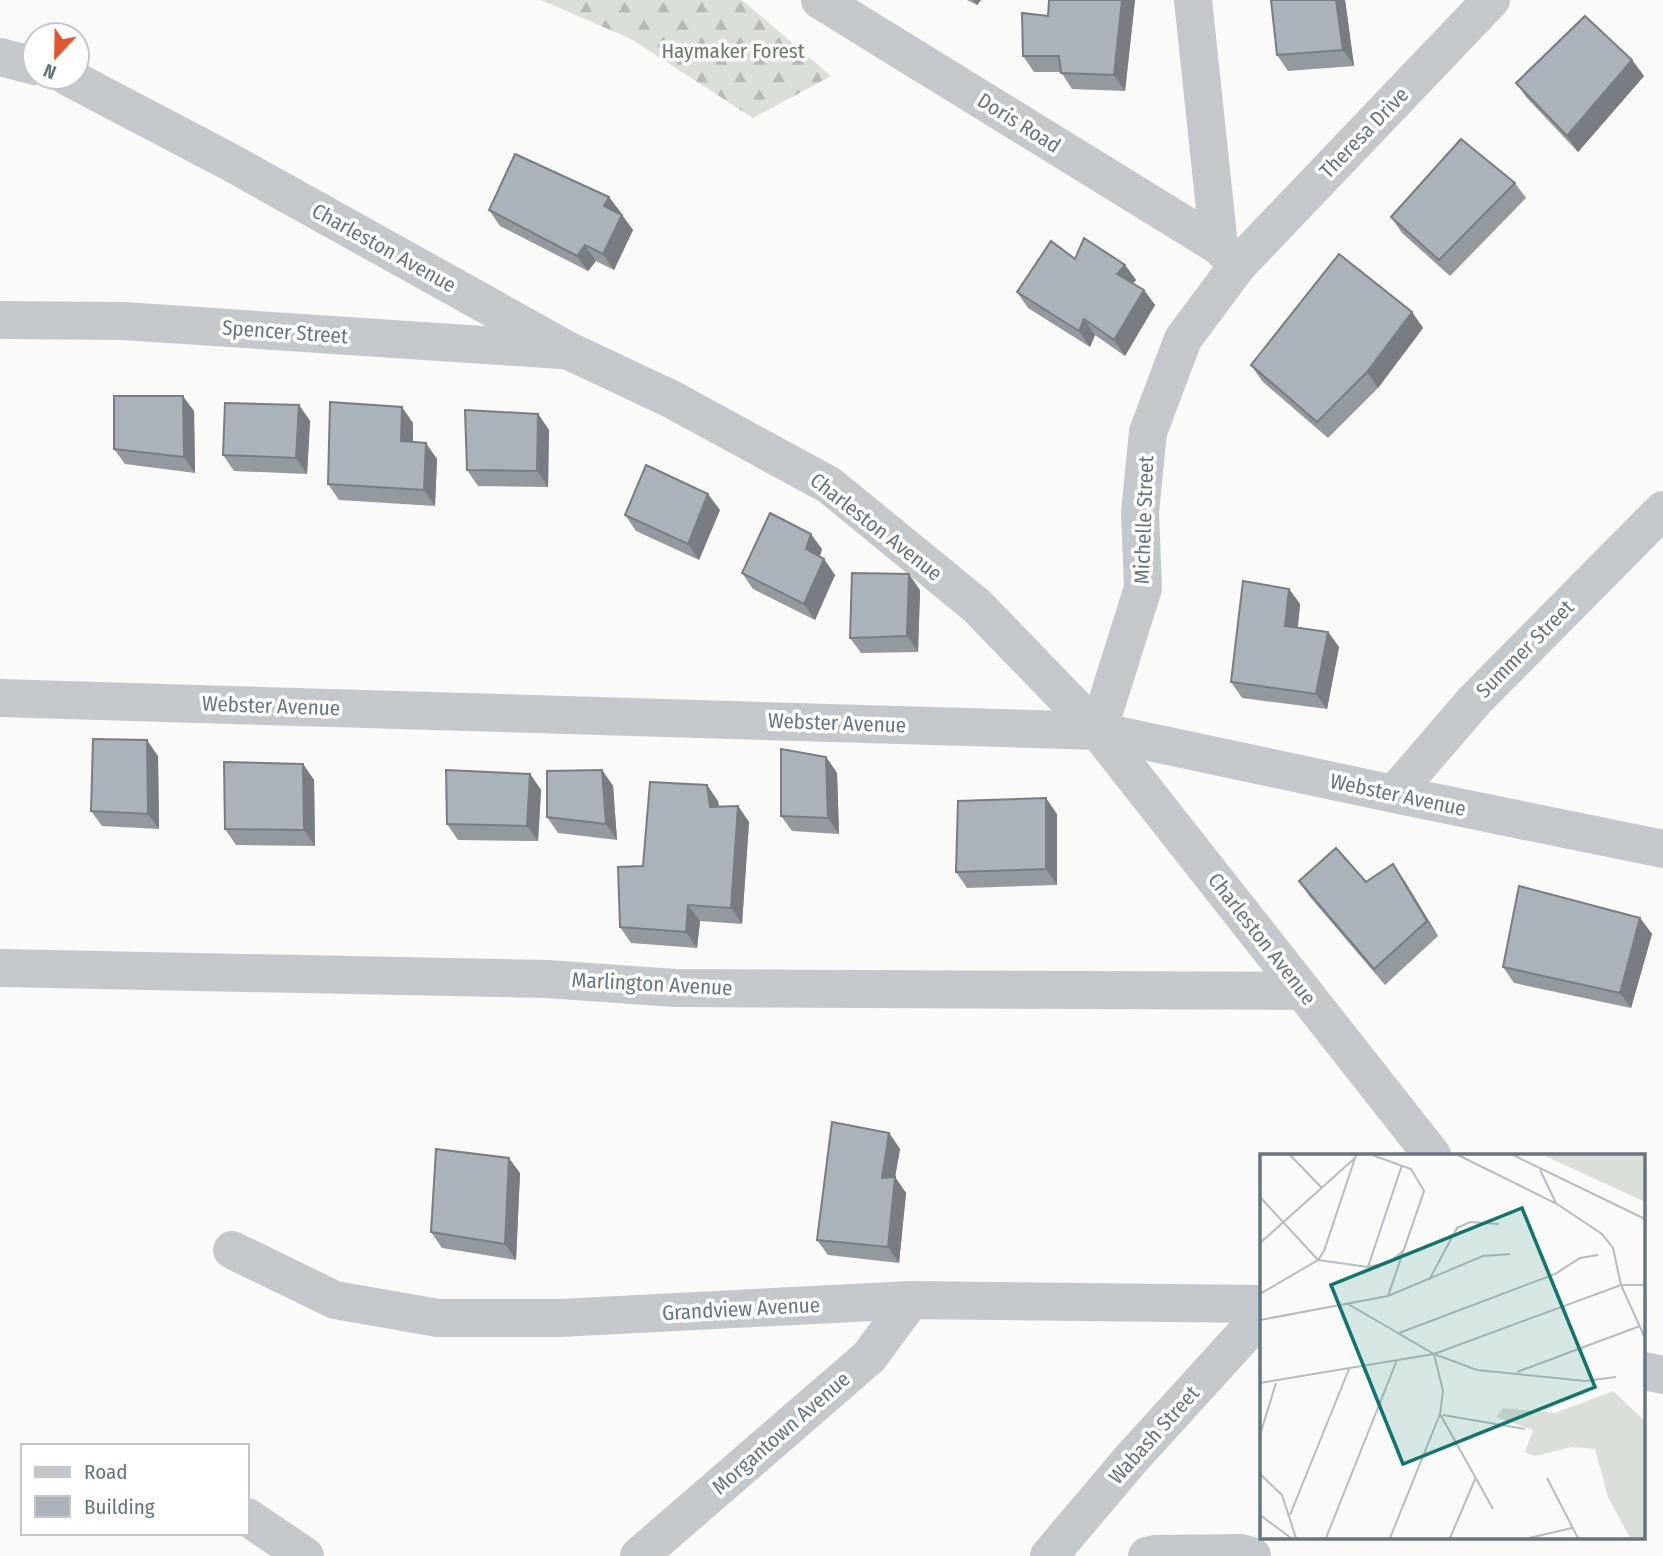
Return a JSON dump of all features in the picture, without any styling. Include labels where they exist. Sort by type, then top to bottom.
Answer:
[{"type":"street","name":"Doris Road","points":[[820,0],[1228,256]]},
{"type":"street","points":[[1194,0],[1228,256]]},
{"type":"street","name":"Theresa Drive","points":[[1228,256],[1491,0]]},
{"type":"street","points":[[0,57],[21,62]]},
{"type":"street","name":"Charleston Avenue","points":[[91,89],[230,162],[569,351],[671,399],[829,485],[976,606],[1098,731],[1431,1154]]},
{"type":"street","name":"Michelle Street","points":[[1098,731],[1143,588],[1140,513],[1148,432],[1183,339],[1228,256]]},
{"type":"street","name":"Spencer Street","points":[[0,320],[123,321],[569,351]]},
{"type":"street","name":"Summer Street","points":[[1394,794],[1475,700],[1663,510]]},
{"type":"street","name":"Webster Avenue","points":[[0,698],[1098,731],[1663,849]]},
{"type":"street","name":"Marlington Avenue","points":[[0,968],[547,979],[675,988],[1303,991]]},
{"type":"street","name":"Grandview Avenue","points":[[232,1250],[335,1300],[438,1318],[560,1318],[911,1300],[1260,1304]]},
{"type":"street","name":"Morgantown Avenue","points":[[639,1556],[869,1357],[911,1300]]},
{"type":"street","name":"Wabash Street","points":[[1049,1556],[1131,1459],[1260,1317]]},
{"type":"street","points":[[248,1518],[305,1556]]},
{"type":"street","points":[[1147,1556],[1229,1553],[1252,1556]]},
{"type":"green space","name":"Haymaker Forest","points":[[541,0],[742,0],[831,76],[753,118],[631,39]]},
{"type":"building","points":[[1049,0],[1122,0],[1114,75],[1061,73],[1059,56],[1023,56],[1022,13],[1048,16]]},
{"type":"building","points":[[1271,0],[1336,0],[1343,50],[1277,55]]},
{"type":"building","points":[[1585,16],[1632,60],[1567,136],[1516,83]]},
{"type":"building","points":[[1461,139],[1515,183],[1439,260],[1391,217]]},
{"type":"building","points":[[515,154],[609,197],[604,206],[622,215],[603,254],[585,245],[577,256],[489,210]]},
{"type":"building","points":[[1084,238],[1125,265],[1117,274],[1144,290],[1114,340],[1084,319],[1079,331],[1017,292],[1051,241],[1075,259]]},
{"type":"building","points":[[1339,254],[1412,312],[1367,372],[1317,422],[1251,365]]},
{"type":"building","points":[[114,396],[183,396],[184,457],[114,449]]},
{"type":"building","points":[[330,402],[402,407],[401,441],[426,443],[424,490],[328,484]]},
{"type":"building","points":[[225,403],[299,405],[296,458],[223,455]]},
{"type":"building","points":[[465,410],[538,414],[537,471],[467,470]]},
{"type":"building","points":[[646,465],[708,494],[688,544],[625,515]]},
{"type":"building","points":[[770,513],[811,534],[806,549],[824,559],[804,604],[742,573]]},
{"type":"building","points":[[852,573],[909,574],[907,636],[850,638]]},
{"type":"building","points":[[1243,581],[1289,589],[1285,626],[1328,632],[1316,694],[1231,682]]},
{"type":"building","points":[[93,739],[147,740],[148,814],[91,811]]},
{"type":"building","points":[[781,749],[826,757],[828,818],[781,816]]},
{"type":"building","points":[[224,762],[303,764],[304,830],[225,829]]},
{"type":"building","points":[[446,770],[530,774],[527,826],[447,824]]},
{"type":"building","points":[[602,770],[606,824],[547,817],[547,771]]},
{"type":"building","points":[[650,782],[707,785],[710,807],[738,806],[731,908],[688,905],[686,932],[620,927],[618,867],[643,866]]},
{"type":"building","points":[[1046,798],[1046,869],[956,872],[958,801]]},
{"type":"building","points":[[1336,848],[1366,882],[1393,864],[1427,921],[1374,969],[1299,881]]},
{"type":"building","points":[[1519,886],[1640,918],[1620,993],[1503,967]]},
{"type":"building","points":[[832,1122],[889,1133],[882,1178],[895,1177],[888,1247],[817,1240]]},
{"type":"building","points":[[436,1149],[509,1158],[505,1244],[431,1232]]}]
